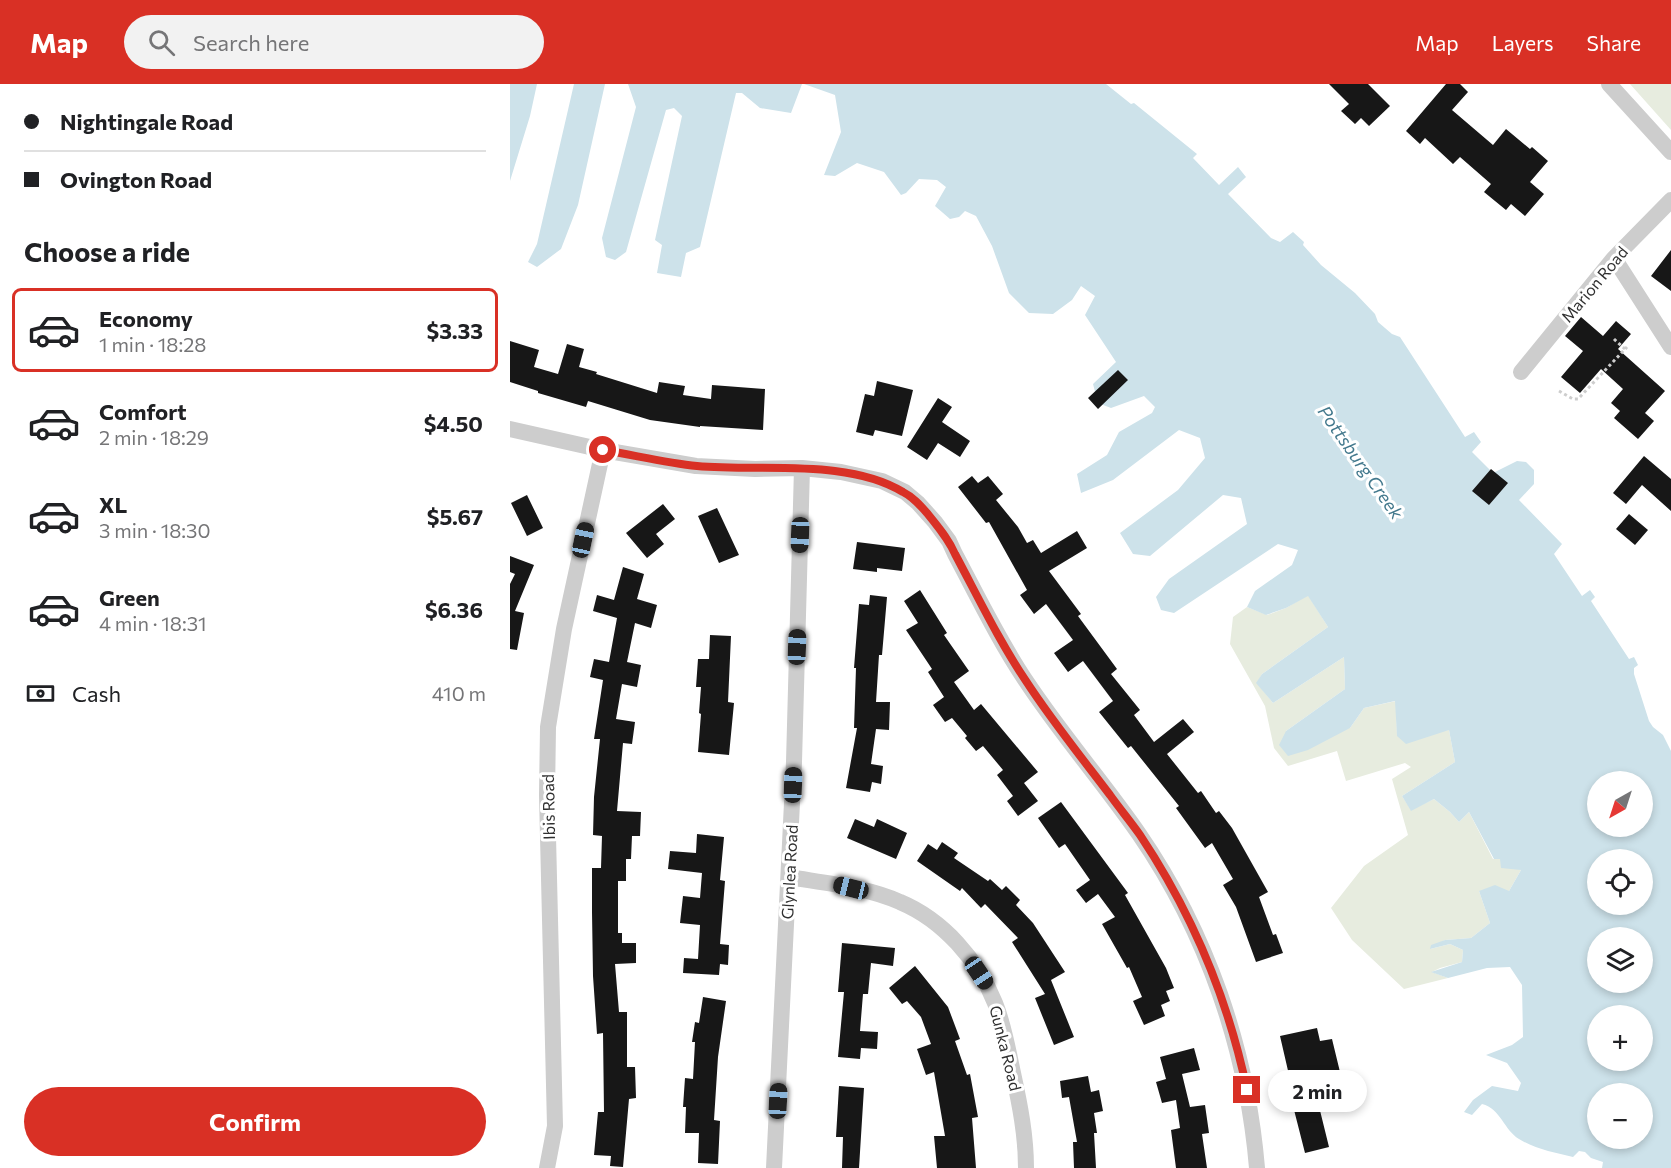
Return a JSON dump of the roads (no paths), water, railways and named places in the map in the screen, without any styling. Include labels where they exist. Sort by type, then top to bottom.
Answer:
[{"type":"street","points":[[1609,84],[1671,152]]},
{"type":"street","name":"Marion Road","points":[[1521,372],[1614,258],[1671,200]]},
{"type":"street","points":[[1614,258],[1671,347]]},
{"type":"street","points":[[510,429],[603,450],[696,466],[755,469],[802,468],[841,472],[882,481],[905,492],[918,503],[949,541],[1026,681],[1139,833],[1184,909],[1203,948],[1231,1022],[1247,1090],[1257,1168]]},
{"type":"street","name":"Ibis Road","points":[[547,1168],[555,1126],[547,795],[548,727],[564,629],[603,450]]},
{"type":"street","name":"Glynlea Road","points":[[774,1168],[789,877],[802,468]]},
{"type":"street","name":"Gunka Road","points":[[789,877],[834,884],[901,902],[924,915],[958,944],[987,985],[1002,1024],[1021,1111],[1026,1168]]},
{"type":"water","points":[[510,84],[537,84],[530,116],[510,181]]},
{"type":"water","points":[[574,84],[605,84],[578,205],[561,249],[537,267],[528,262],[537,244]]},
{"type":"water","points":[[628,84],[802,84],[791,113],[760,108],[742,93],[736,93],[700,247],[686,253],[681,277],[657,273],[662,245],[655,240],[682,116],[674,108],[666,110],[626,252],[615,260],[606,257],[602,238],[636,107]]},
{"type":"water","name":"Pottsburg Creek","points":[[804,84],[1106,84],[1131,104],[1134,103],[1197,154],[1193,158],[1219,185],[1238,167],[1246,177],[1228,194],[1271,238],[1280,242],[1293,232],[1304,242],[1303,245],[1321,265],[1355,293],[1375,314],[1378,322],[1392,334],[1400,337],[1465,437],[1474,432],[1481,442],[1472,452],[1493,473],[1517,461],[1526,462],[1534,470],[1534,484],[1519,500],[1562,544],[1554,554],[1582,596],[1590,590],[1595,597],[1591,601],[1629,659],[1634,657],[1638,665],[1634,668],[1634,674],[1649,721],[1663,735],[1671,751],[1671,1168],[1602,1168],[1603,1162],[1591,1158],[1585,1152],[1579,1151],[1573,1157],[1545,1150],[1519,1139],[1494,1110],[1482,1104],[1472,1115],[1464,1112],[1473,1100],[1492,1086],[1518,1091],[1521,1083],[1507,1063],[1486,1055],[1512,1045],[1523,1037],[1522,985],[1510,967],[1487,968],[1448,978],[1431,972],[1462,962],[1463,950],[1450,944],[1430,949],[1431,945],[1445,940],[1471,938],[1490,923],[1479,891],[1495,885],[1509,891],[1521,870],[1501,868],[1500,859],[1494,859],[1469,812],[1459,822],[1434,799],[1411,811],[1402,796],[1455,762],[1449,730],[1406,744],[1397,736],[1395,701],[1364,708],[1350,728],[1308,750],[1288,756],[1279,745],[1286,731],[1345,689],[1344,657],[1273,703],[1256,683],[1262,674],[1328,627],[1308,596],[1286,608],[1266,615],[1247,607],[1255,591],[1292,565],[1298,550],[1278,544],[1174,613],[1161,610],[1156,597],[1169,579],[1247,524],[1241,498],[1223,495],[1150,556],[1133,554],[1120,533],[1178,490],[1205,458],[1200,438],[1179,430],[1113,480],[1081,493],[1077,474],[1107,455],[1119,432],[1152,413],[1155,407],[1144,396],[1111,408],[1098,403],[1093,384],[1116,362],[1085,315],[1095,296],[1081,286],[1072,300],[1053,314],[1029,313],[1009,293],[992,246],[976,216],[965,211],[959,217],[950,219],[935,206],[946,187],[937,180],[919,179],[906,193],[901,195],[884,172],[857,163],[835,176],[824,175],[841,132],[835,95]]}]
